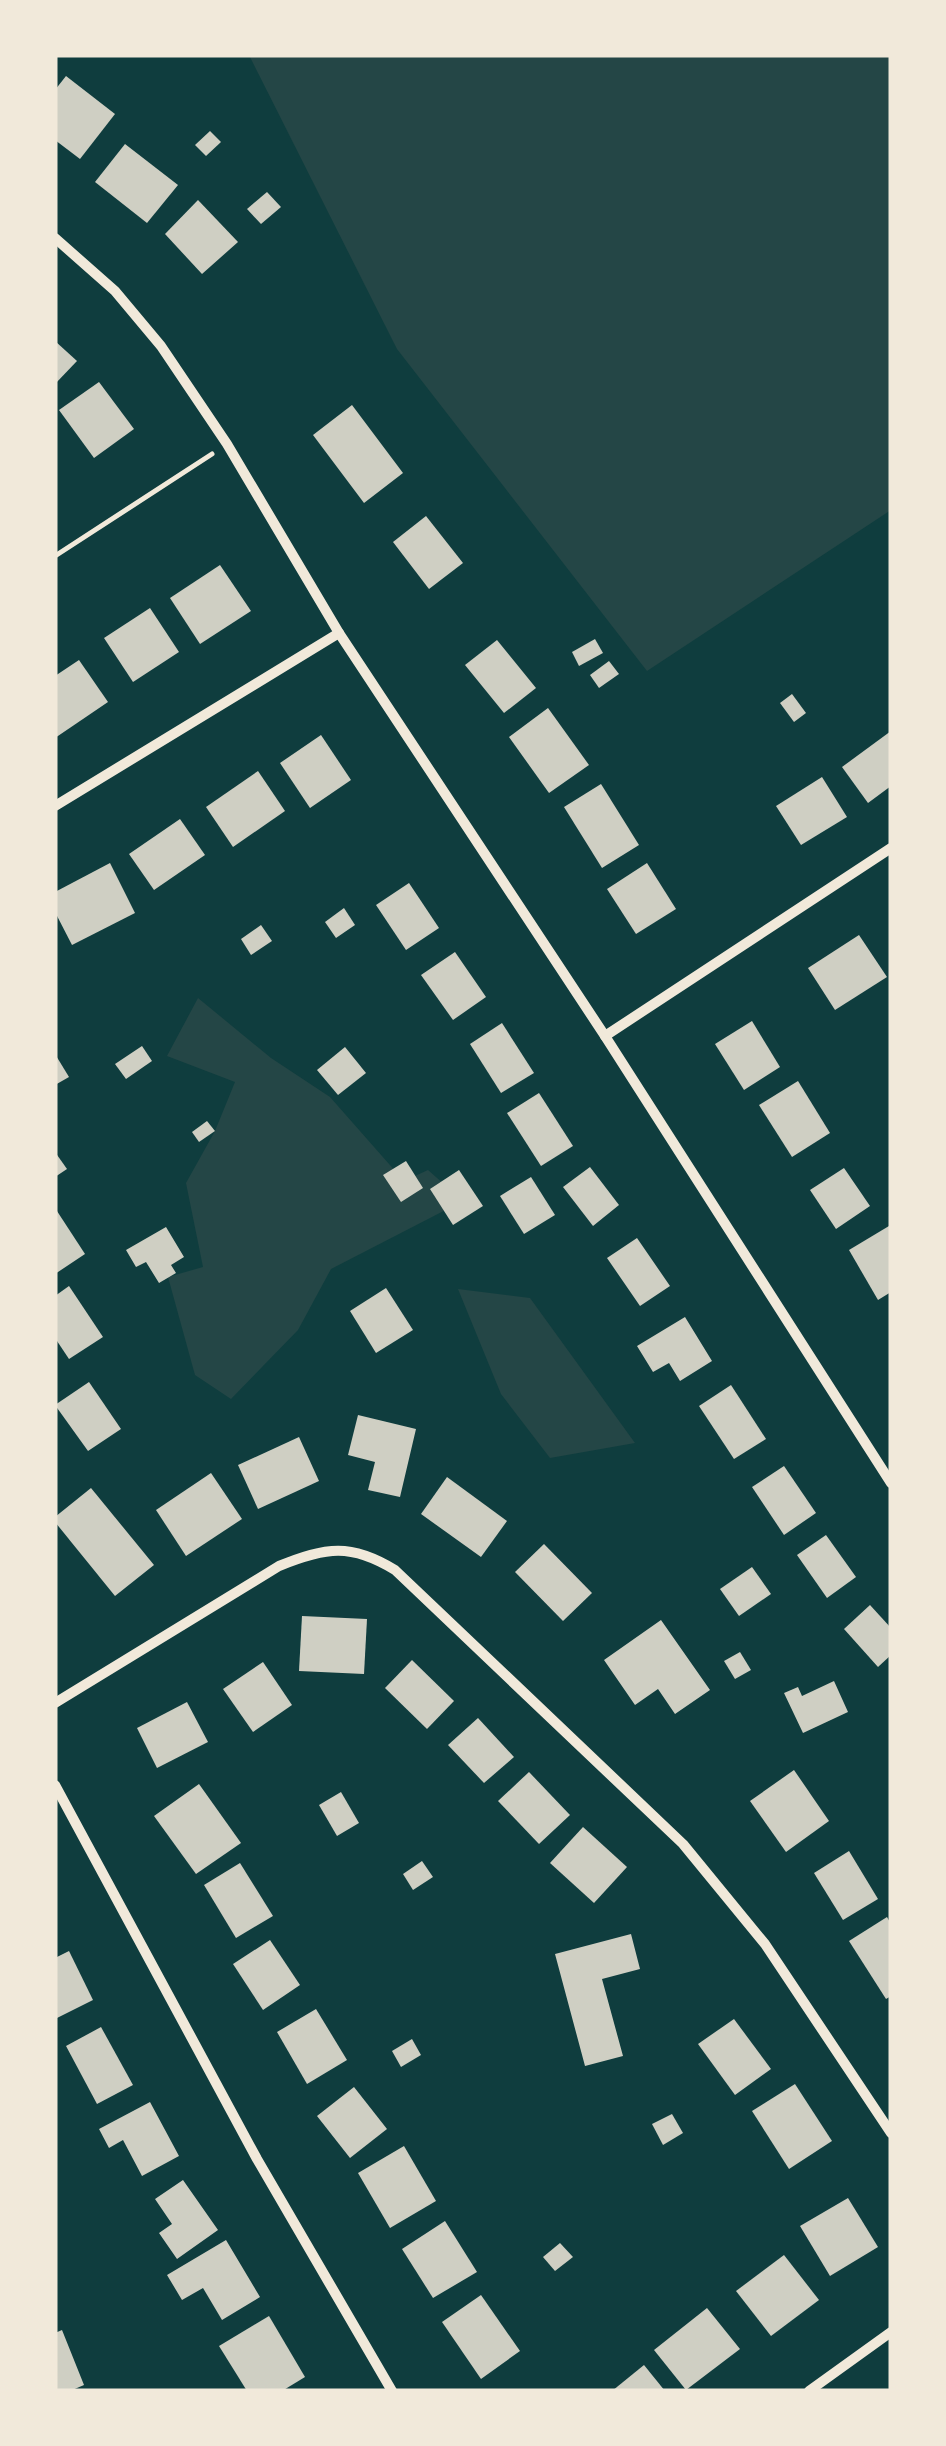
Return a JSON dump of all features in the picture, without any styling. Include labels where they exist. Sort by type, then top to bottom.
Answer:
[{"type":"street","points":[[55,238],[115,291],[161,346],[227,444],[339,633],[606,1036],[891,1483]]},
{"type":"street","points":[[55,806],[339,633]]},
{"type":"street","points":[[606,1036],[891,848]]},
{"type":"street","points":[[55,1703],[280,1566],[338,1549],[380,1561],[424,1597],[683,1844],[764,1944],[891,2133]]},
{"type":"street","points":[[55,1785],[256,2159],[392,2391]]},
{"type":"street","points":[[808,2391],[891,2332]]},
{"type":"path","points":[[55,556],[227,444]]},
{"type":"shaded area","points":[[249,55],[891,55],[891,510],[647,671],[397,349]]},
{"type":"shaded area","points":[[198,998],[271,1058],[330,1097],[404,1181],[428,1170],[463,1201],[331,1269],[298,1330],[231,1399],[195,1375],[168,1277],[203,1267],[186,1183],[215,1131],[235,1082],[167,1056]]},
{"type":"shaded area","points":[[458,1289],[530,1298],[635,1443],[550,1458],[501,1394]]},
{"type":"building","points":[[66,76],[115,114],[80,159],[55,140],[55,90]]},
{"type":"building","points":[[210,131],[221,142],[206,156],[195,145]]},
{"type":"building","points":[[125,144],[178,185],[147,223],[95,182]]},
{"type":"building","points":[[267,192],[281,207],[261,224],[247,209]]},
{"type":"building","points":[[198,200],[238,242],[202,274],[165,234]]},
{"type":"building","points":[[55,341],[77,361],[55,384]]},
{"type":"building","points":[[99,382],[134,429],[94,458],[59,410]]},
{"type":"building","points":[[352,405],[403,473],[364,503],[313,435]]},
{"type":"building","points":[[426,516],[463,563],[429,589],[393,542]]},
{"type":"building","points":[[220,565],[251,611],[200,644],[170,598]]},
{"type":"building","points":[[150,608],[179,652],[133,682],[104,638]]},
{"type":"building","points":[[595,639],[603,653],[579,666],[572,652]]},
{"type":"building","points":[[497,640],[536,688],[504,713],[465,665]]},
{"type":"building","points":[[79,660],[108,702],[55,738],[55,676]]},
{"type":"building","points":[[609,661],[619,674],[599,688],[590,675]]},
{"type":"building","points":[[792,694],[806,713],[794,722],[780,703]]},
{"type":"building","points":[[548,708],[589,765],[549,793],[509,737]]},
{"type":"building","points":[[891,731],[891,786],[868,803],[842,767]]},
{"type":"building","points":[[321,735],[351,780],[310,808],[280,763]]},
{"type":"building","points":[[258,771],[285,811],[233,847],[206,807]]},
{"type":"building","points":[[822,777],[847,817],[801,845],[776,806]]},
{"type":"building","points":[[601,784],[639,845],[602,868],[564,807]]},
{"type":"building","points":[[180,819],[205,855],[154,890],[129,854]]},
{"type":"building","points":[[110,863],[135,913],[72,945],[55,912],[55,892]]},
{"type":"building","points":[[647,863],[676,909],[636,934],[607,889]]},
{"type":"building","points":[[409,883],[439,928],[406,950],[376,905]]},
{"type":"building","points":[[344,908],[355,925],[336,938],[325,922]]},
{"type":"building","points":[[261,925],[272,941],[251,955],[241,939]]},
{"type":"building","points":[[859,935],[887,977],[835,1010],[808,968]]},
{"type":"building","points":[[455,952],[486,997],[453,1020],[421,975]]},
{"type":"building","points":[[752,1021],[780,1067],[744,1090],[715,1044]]},
{"type":"building","points":[[502,1023],[534,1073],[501,1093],[470,1044]]},
{"type":"building","points":[[142,1046],[152,1061],[126,1079],[115,1064]]},
{"type":"building","points":[[345,1047],[366,1073],[338,1095],[317,1070]]},
{"type":"building","points":[[55,1054],[69,1077],[55,1085]]},
{"type":"building","points":[[798,1081],[830,1133],[792,1157],[759,1105]]},
{"type":"building","points":[[539,1093],[573,1146],[541,1166],[507,1113]]},
{"type":"building","points":[[207,1121],[215,1131],[199,1142],[192,1132]]},
{"type":"building","points":[[55,1152],[67,1169],[55,1177]]},
{"type":"building","points":[[406,1161],[423,1188],[401,1202],[383,1175]]},
{"type":"building","points":[[590,1167],[619,1205],[593,1226],[563,1187]]},
{"type":"building","points":[[844,1168],[870,1206],[836,1229],[810,1190]]},
{"type":"building","points":[[459,1170],[483,1206],[453,1225],[430,1189]]},
{"type":"building","points":[[531,1177],[555,1215],[524,1234],[500,1196]]},
{"type":"building","points":[[55,1208],[85,1254],[55,1274]]},
{"type":"building","points":[[889,1226],[891,1292],[878,1300],[849,1250]]},
{"type":"building","points":[[166,1227],[184,1257],[171,1265],[176,1273],[159,1283],[146,1262],[136,1267],[126,1250]]},
{"type":"building","points":[[637,1238],[670,1286],[640,1306],[607,1258]]},
{"type":"building","points":[[69,1286],[103,1337],[69,1359],[55,1338],[55,1296]]},
{"type":"building","points":[[386,1288],[413,1330],[376,1353],[350,1311]]},
{"type":"building","points":[[685,1317],[712,1361],[680,1381],[669,1363],[653,1372],[637,1346]]},
{"type":"building","points":[[89,1382],[121,1429],[88,1451],[55,1405]]},
{"type":"building","points":[[731,1385],[766,1439],[734,1459],[699,1406]]},
{"type":"building","points":[[358,1415],[416,1429],[400,1497],[368,1490],[375,1462],[348,1455]]},
{"type":"building","points":[[299,1437],[319,1481],[258,1509],[238,1465]]},
{"type":"building","points":[[784,1466],[816,1513],[784,1535],[752,1487]]},
{"type":"building","points":[[211,1473],[242,1519],[186,1556],[156,1510]]},
{"type":"building","points":[[447,1477],[507,1521],[481,1557],[421,1514]]},
{"type":"building","points":[[91,1488],[154,1565],[115,1596],[55,1522],[55,1517]]},
{"type":"building","points":[[826,1535],[856,1577],[827,1598],[797,1555]]},
{"type":"building","points":[[544,1544],[592,1593],[563,1621],[515,1572]]},
{"type":"building","points":[[752,1567],[771,1594],[739,1616],[720,1589]]},
{"type":"building","points":[[870,1605],[891,1628],[891,1655],[878,1667],[844,1629]]},
{"type":"building","points":[[302,1616],[367,1619],[364,1674],[299,1671]]},
{"type":"building","points":[[661,1620],[710,1690],[675,1714],[658,1689],[635,1705],[604,1660]]},
{"type":"building","points":[[740,1652],[751,1670],[735,1679],[724,1661]]},
{"type":"building","points":[[412,1660],[454,1701],[427,1729],[385,1688]]},
{"type":"building","points":[[263,1662],[292,1705],[253,1732],[223,1689]]},
{"type":"building","points":[[834,1681],[848,1712],[803,1733],[784,1693],[798,1687],[802,1696]]},
{"type":"building","points":[[187,1702],[208,1742],[157,1768],[137,1728]]},
{"type":"building","points":[[478,1718],[514,1757],[484,1783],[448,1745]]},
{"type":"building","points":[[794,1770],[829,1821],[786,1852],[750,1801]]},
{"type":"building","points":[[529,1772],[570,1815],[539,1844],[498,1801]]},
{"type":"building","points":[[199,1784],[241,1843],[196,1874],[154,1816]]},
{"type":"building","points":[[341,1792],[359,1823],[337,1836],[319,1805]]},
{"type":"building","points":[[583,1827],[627,1867],[594,1903],[550,1863]]},
{"type":"building","points":[[849,1851],[878,1899],[843,1920],[814,1873]]},
{"type":"building","points":[[422,1861],[433,1877],[413,1890],[403,1874]]},
{"type":"building","points":[[240,1863],[273,1916],[236,1938],[204,1885]]},
{"type":"building","points":[[887,1917],[891,1924],[891,1996],[886,1999],[849,1941]]},
{"type":"building","points":[[631,1934],[640,1969],[602,1979],[623,2056],[585,2066],[555,1954]]},
{"type":"building","points":[[270,1940],[300,1985],[263,2010],[233,1964]]},
{"type":"building","points":[[69,1951],[93,2000],[55,2019],[55,1958]]},
{"type":"building","points":[[316,2009],[347,2060],[307,2084],[277,2032]]},
{"type":"building","points":[[734,2019],[771,2069],[735,2095],[698,2044]]},
{"type":"building","points":[[101,2027],[133,2085],[97,2104],[66,2046]]},
{"type":"building","points":[[412,2039],[421,2055],[401,2067],[392,2051]]},
{"type":"building","points":[[795,2084],[832,2141],[789,2169],[752,2111]]},
{"type":"building","points":[[354,2087],[387,2129],[350,2158],[317,2116]]},
{"type":"building","points":[[150,2102],[179,2156],[142,2176],[123,2140],[109,2148],[99,2129]]},
{"type":"building","points":[[672,2114],[683,2133],[663,2145],[652,2124]]},
{"type":"building","points":[[404,2146],[436,2201],[390,2228],[358,2173]]},
{"type":"building","points":[[183,2180],[218,2230],[177,2259],[159,2233],[172,2224],[155,2199]]},
{"type":"building","points":[[848,2198],[878,2247],[830,2276],[800,2226]]},
{"type":"building","points":[[445,2221],[477,2272],[433,2298],[402,2249]]},
{"type":"building","points":[[226,2240],[260,2297],[222,2320],[203,2288],[182,2300],[167,2275]]},
{"type":"building","points":[[560,2243],[573,2257],[555,2271],[543,2257]]},
{"type":"building","points":[[784,2255],[819,2300],[771,2336],[736,2291]]},
{"type":"building","points":[[481,2295],[520,2351],[481,2379],[442,2322]]},
{"type":"building","points":[[707,2308],[740,2349],[686,2390],[654,2350]]},
{"type":"building","points":[[269,2316],[305,2377],[282,2391],[247,2391],[219,2346]]},
{"type":"building","points":[[62,2330],[84,2385],[70,2391],[55,2391],[55,2333]]},
{"type":"building","points":[[644,2365],[665,2391],[612,2391]]}]
